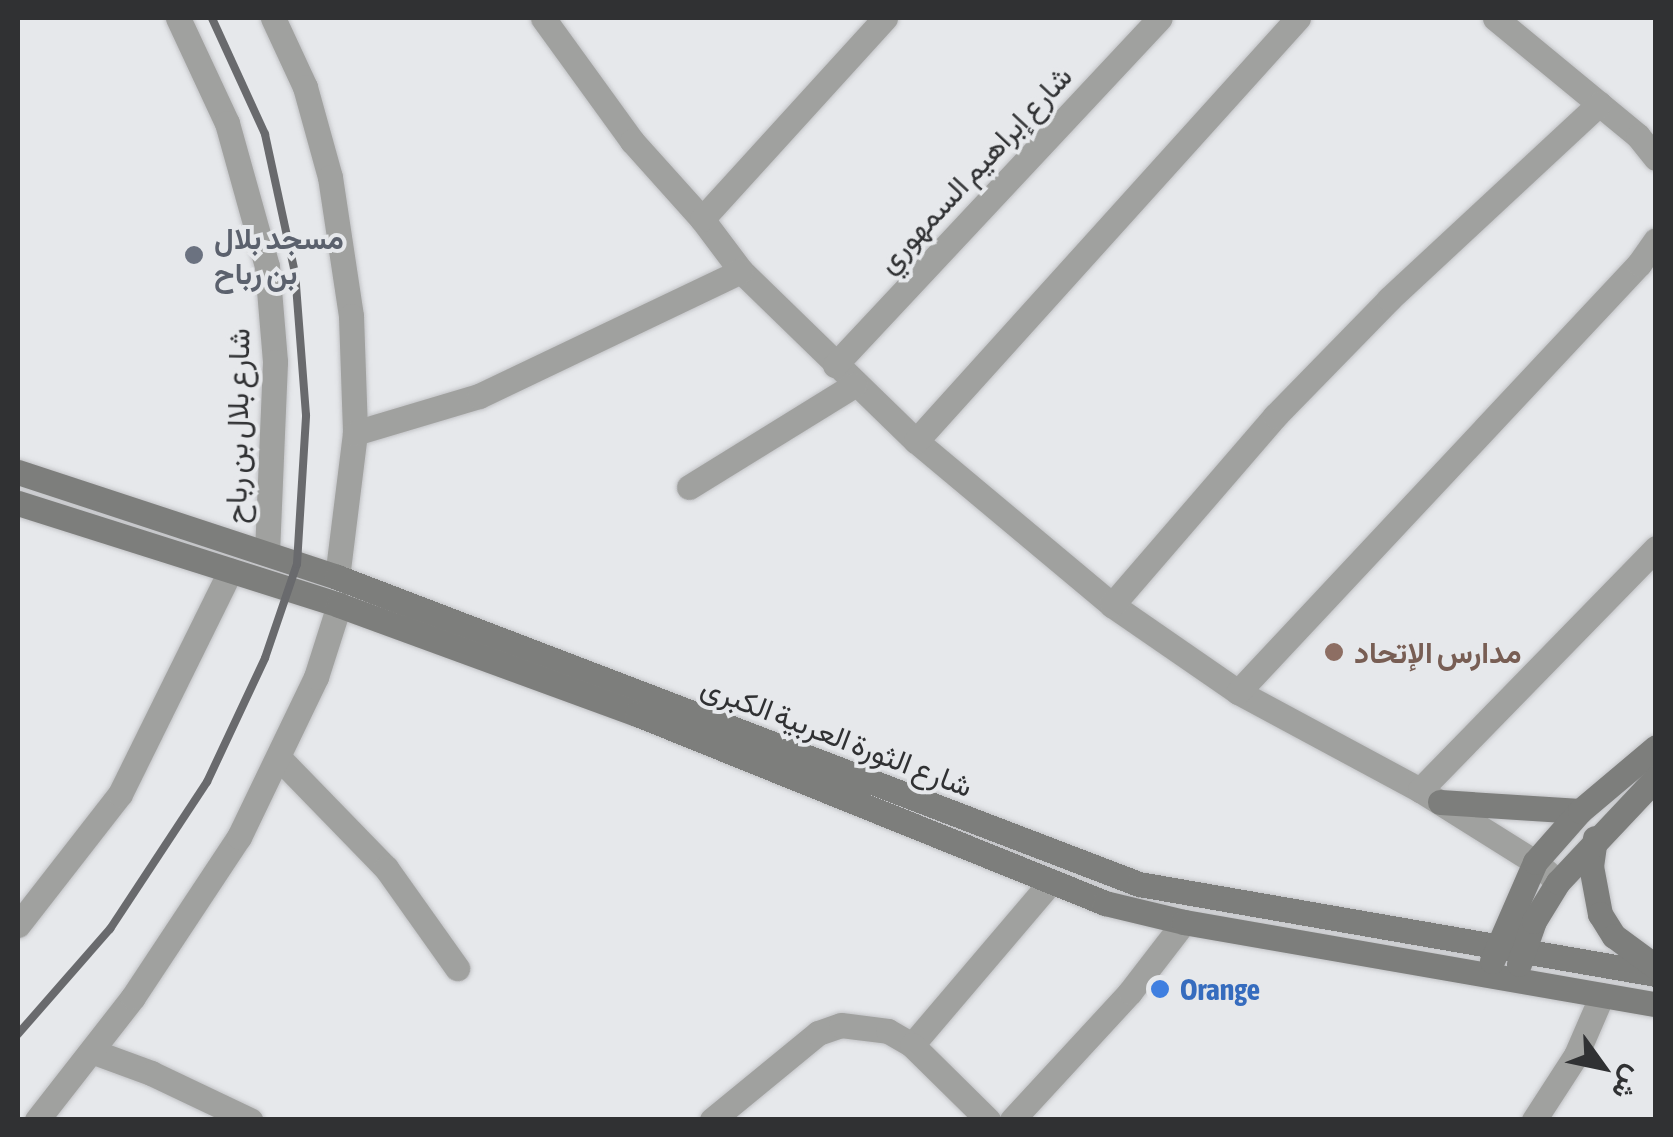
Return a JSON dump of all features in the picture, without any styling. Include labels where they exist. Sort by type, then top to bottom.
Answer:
[{"type":"main road","name":"شارع الثورة العربية الكبرى","points":[[21,479],[268,552],[337,577],[1102,872],[1184,895],[1508,950],[1656,970]]},
{"type":"main road","name":"شارع الثورة العربية الكبرى","points":[[18,503],[338,606],[636,714],[1050,883],[1184,922],[1656,1004]]},
{"type":"main road","points":[[1518,979],[1508,950],[1535,862],[1580,811],[1656,747]]},
{"type":"main road","points":[[1489,976],[1595,838],[1656,778]]},
{"type":"main road","points":[[1430,796],[1580,811]]},
{"type":"main road","points":[[1595,838],[1591,866],[1600,914],[1614,936],[1656,970]]},
{"type":"street","name":"شارع بلال بن رباح","points":[[178,18],[227,124],[268,266],[275,362],[268,552]]},
{"type":"street","points":[[273,18],[305,87],[330,177],[351,316],[354,433],[337,577]]},
{"type":"street","points":[[543,18],[632,141],[702,219],[741,271],[854,385],[916,441],[1112,605],[1238,692],[1430,796],[1535,862],[1558,882]]},
{"type":"street","points":[[702,219],[885,18]]},
{"type":"street","name":"شارع إبراهيم السمهوري","points":[[835,366],[1160,18]]},
{"type":"street","points":[[916,441],[1298,18]]},
{"type":"street","points":[[1495,18],[1638,136],[1656,158]]},
{"type":"street","points":[[1112,605],[1274,416],[1363,325],[1600,104]]},
{"type":"street","points":[[1238,692],[1638,264],[1656,240]]},
{"type":"street","points":[[354,433],[479,396],[741,271]]},
{"type":"street","points":[[689,487],[854,385]]},
{"type":"street","points":[[1430,796],[1656,548]]},
{"type":"street","points":[[18,925],[120,794],[230,570]]},
{"type":"street","points":[[37,1120],[94,1052],[239,836],[280,758],[316,676],[338,606]]},
{"type":"street","points":[[280,758],[386,868],[457,968]]},
{"type":"street","points":[[912,1045],[1050,883]]},
{"type":"street","points":[[1012,1120],[1130,992],[1184,922]]},
{"type":"street","points":[[1534,1120],[1576,1055],[1602,995]]},
{"type":"street","points":[[712,1120],[818,1033],[840,1025],[888,1031],[912,1045],[988,1120]]},
{"type":"street","points":[[94,1052],[152,1072],[250,1120]]},
{"type":"railway","points":[[18,1034],[110,929],[207,782],[265,658],[297,564],[306,415],[295,273],[265,134],[212,18]]},
{"type":"place","name":"مسجد بلال بن رباح","points":[[194,255]]},
{"type":"place","name":"مدارس الإتحاد","points":[[1334,652]]},
{"type":"place","name":"Orange","points":[[1160,989]]}]
